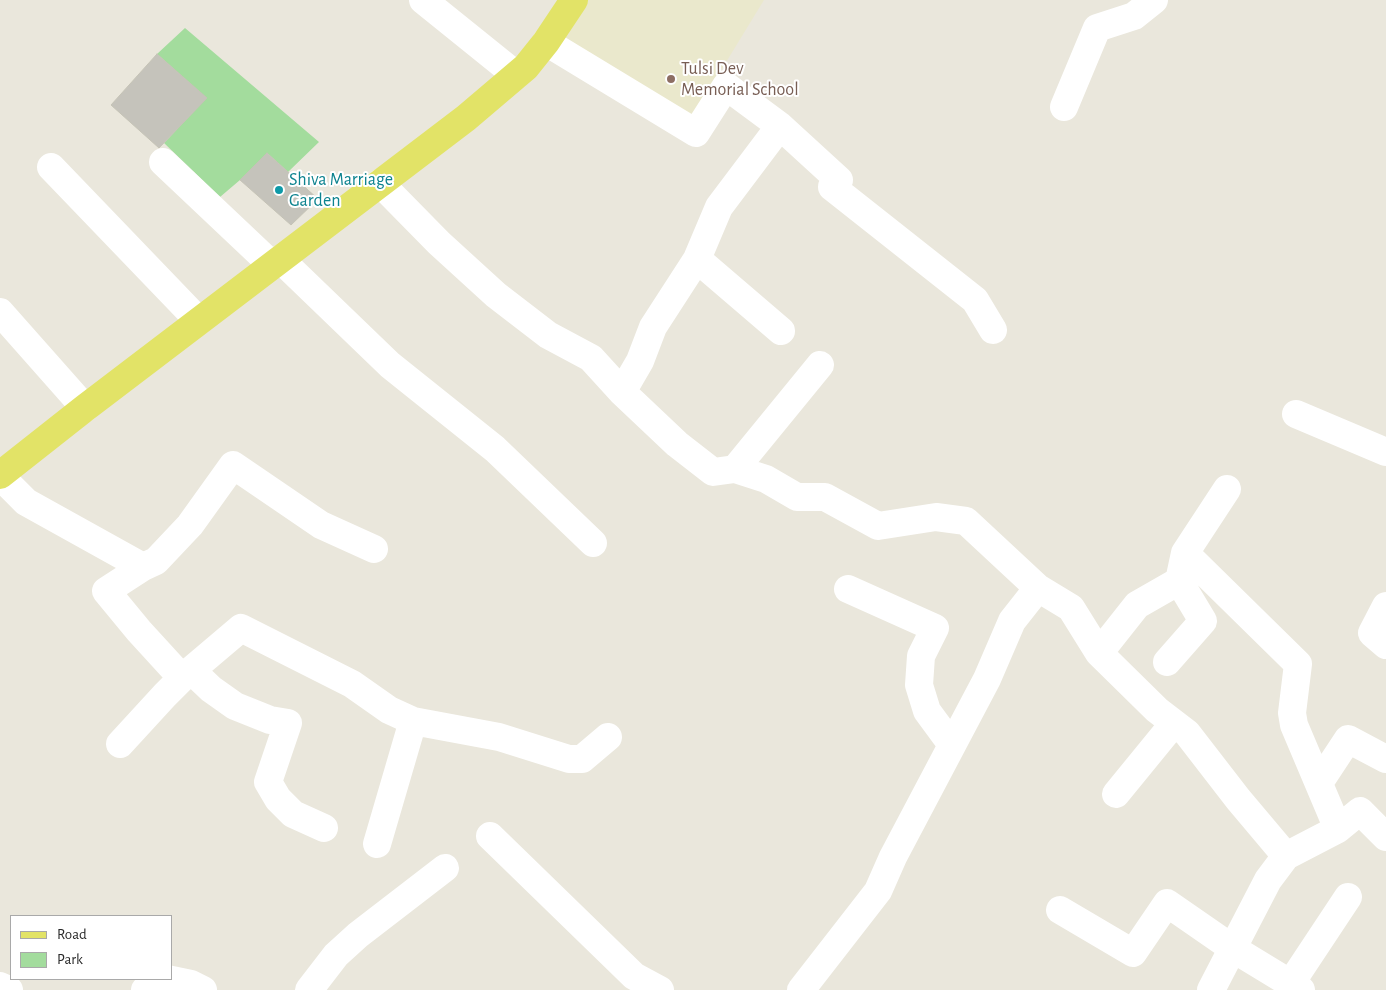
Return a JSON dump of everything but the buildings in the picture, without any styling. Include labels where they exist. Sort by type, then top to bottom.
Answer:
[{"type":"main road","points":[[0,475],[466,118],[526,68],[574,0]]},
{"type":"street","points":[[423,0],[516,75]]},
{"type":"street","points":[[1064,107],[1097,28],[1134,16],[1154,0]]},
{"type":"street","points":[[546,42],[696,133],[726,86],[780,126],[839,180],[832,187],[975,300],[993,330]]},
{"type":"street","points":[[622,392],[640,361],[653,327],[697,259],[720,206],[780,126]]},
{"type":"street","points":[[163,162],[390,366],[495,449],[593,543]]},
{"type":"street","points":[[51,167],[199,321]]},
{"type":"street","points":[[380,183],[439,243],[496,295],[548,335],[591,358],[622,392],[677,444],[713,472],[735,469],[766,479],[797,497],[825,497],[878,526],[936,517],[966,521],[1038,588],[1071,608],[1099,653],[1157,710],[1187,733],[1238,799],[1286,856]]},
{"type":"street","points":[[697,259],[781,331]]},
{"type":"street","points":[[0,312],[85,408]]},
{"type":"street","points":[[735,469],[820,365]]},
{"type":"street","points":[[1296,414],[1386,452]]},
{"type":"street","points":[[324,828],[293,814],[278,799],[268,782],[288,723],[270,720],[235,706],[187,674],[139,631],[106,591],[142,567],[156,561],[190,525],[233,465],[321,525],[374,549]]},
{"type":"street","points":[[0,475],[26,502],[142,567]]},
{"type":"street","points":[[1167,662],[1202,621],[1179,581],[1185,554],[1227,490]]},
{"type":"street","points":[[1185,554],[1298,664],[1292,713],[1294,725],[1338,828]]},
{"type":"street","points":[[1099,653],[1137,605],[1179,581]]},
{"type":"street","points":[[801,990],[878,891],[893,857],[987,679],[1012,622],[1038,588]]},
{"type":"street","points":[[848,589],[935,628],[921,656],[919,686],[927,711],[952,745]]},
{"type":"street","points":[[1386,606],[1372,633],[1386,645]]},
{"type":"street","points":[[120,744],[187,674],[241,628],[352,684],[389,710],[413,720],[499,737],[569,759],[582,759],[608,737]]},
{"type":"street","points":[[377,844],[413,720]]},
{"type":"street","points":[[1116,794],[1174,723]]},
{"type":"street","points":[[1319,783],[1348,739],[1386,759]]},
{"type":"street","points":[[1211,990],[1268,880],[1286,856],[1338,828],[1360,810],[1386,837]]},
{"type":"street","points":[[490,836],[634,976],[660,990]]},
{"type":"street","points":[[309,990],[336,955],[358,935],[445,868]]},
{"type":"street","points":[[1060,910],[1132,953],[1168,903],[1232,948],[1296,987],[1348,897]]},
{"type":"street","points":[[145,990],[164,980]]},
{"type":"street","points":[[171,980],[191,984],[203,990]]},
{"type":"street","points":[[0,986],[9,990]]},
{"type":"shaded area","name":"Tulsi Dev Memorial School","points":[[588,0],[764,0],[692,118],[562,39]]},
{"type":"green space","points":[[185,28],[319,142],[288,172],[267,153],[220,197],[164,143],[206,98],[157,54]]},
{"type":"place","name":"Tulsi Dev Memorial School","points":[[671,79]]},
{"type":"place","name":"Shiva Marriage Garden","points":[[279,190]]}]
